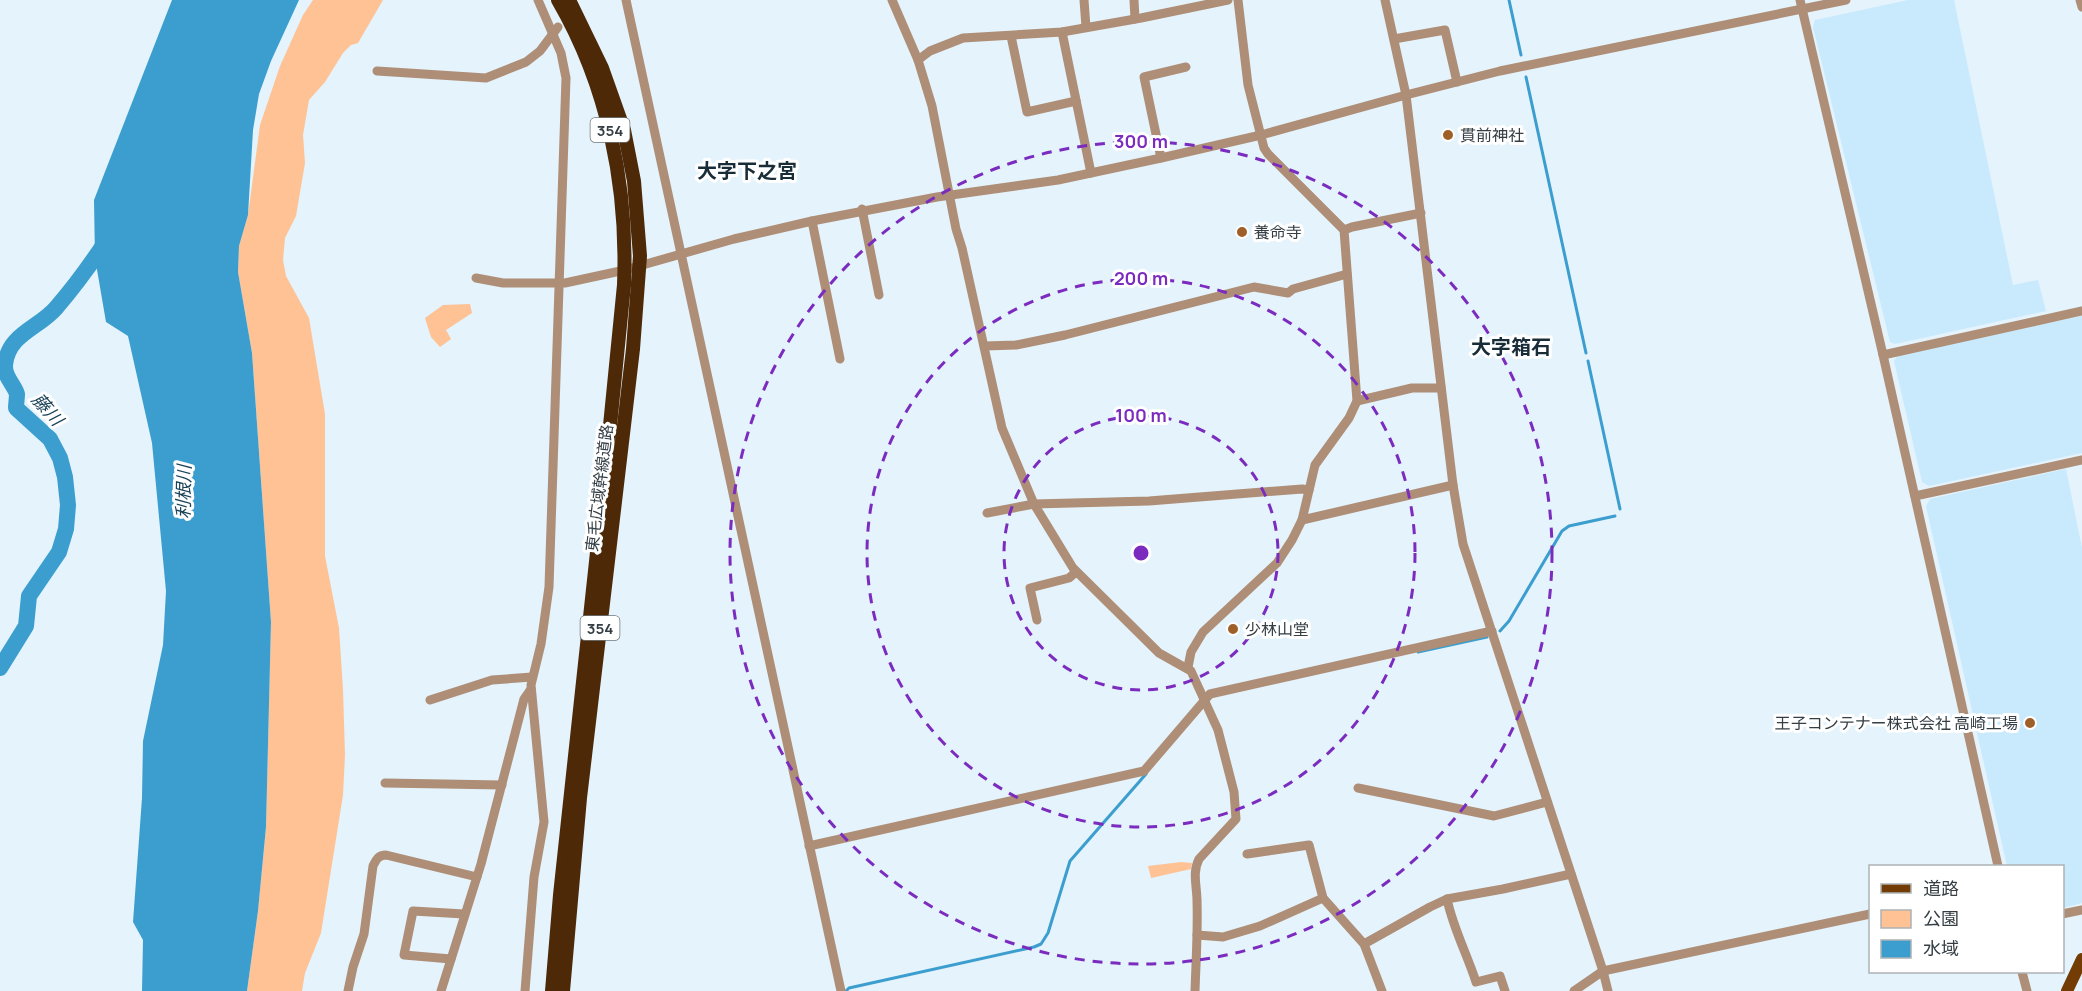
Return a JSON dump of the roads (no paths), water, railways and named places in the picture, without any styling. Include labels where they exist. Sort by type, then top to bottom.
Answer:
[{"type":"highway","name":"東毛広域幹線道路","points":[[552,991],[560,895],[604,495],[624,270],[623,208],[606,110],[585,54],[558,0]]},
{"type":"highway","name":"東毛広域幹線道路","points":[[562,991],[578,820],[633,348],[640,265],[637,209],[624,130],[602,68],[569,0]]},
{"type":"main road","points":[[2067,991],[2082,958]]},
{"type":"street","points":[[525,991],[534,877],[544,822],[531,689],[541,644],[549,587],[566,78],[556,31],[538,0]]},
{"type":"street","points":[[626,0],[841,991]]},
{"type":"street","points":[[892,0],[918,60],[932,106],[949,195],[1002,428],[1034,504],[1076,572],[1159,653],[1191,671],[1218,730],[1234,792],[1236,819],[1196,865],[1195,991]]},
{"type":"street","points":[[1084,0],[1086,27]]},
{"type":"street","points":[[1134,0],[1135,20]]},
{"type":"street","points":[[918,60],[930,51],[963,38],[1062,32],[1135,20],[1228,0]]},
{"type":"street","points":[[1188,668],[1191,652],[1203,632],[1277,563],[1302,520],[1315,465],[1348,418],[1357,401],[1344,230],[1268,154],[1248,85],[1238,0]]},
{"type":"street","points":[[1385,0],[1406,94],[1453,485],[1463,544],[1608,991]]},
{"type":"street","points":[[476,278],[503,283],[559,283],[624,270],[812,220],[862,209],[1091,173],[1261,135],[1457,82],[1801,5],[1846,0]]},
{"type":"street","points":[[2080,0],[2082,7]]},
{"type":"street","points":[[1801,5],[1883,355],[1998,865]]},
{"type":"street","points":[[1394,39],[1445,30],[1457,82]]},
{"type":"street","points":[[377,71],[486,78],[526,62],[540,51],[556,31]]},
{"type":"street","points":[[1062,32],[1091,173]]},
{"type":"street","points":[[1011,36],[1028,112],[1076,101]]},
{"type":"street","points":[[1161,158],[1144,77],[1186,67]]},
{"type":"street","points":[[862,209],[879,295]]},
{"type":"street","points":[[1344,230],[1421,213]]},
{"type":"street","points":[[812,220],[840,360]]},
{"type":"street","points":[[985,346],[1016,345],[1065,335],[1254,287],[1288,293],[1293,289],[1347,274]]},
{"type":"street","points":[[1883,355],[2082,311]]},
{"type":"street","points":[[1357,401],[1413,388],[1441,388]]},
{"type":"street","points":[[1915,496],[2082,460]]},
{"type":"street","points":[[1302,520],[1453,485]]},
{"type":"street","points":[[987,513],[1034,504],[1149,501],[1309,490]]},
{"type":"street","points":[[1037,620],[1030,588],[1068,578],[1076,572]]},
{"type":"street","points":[[809,846],[1144,771],[1210,694],[1492,631]]},
{"type":"street","points":[[430,700],[492,680],[532,677]]},
{"type":"street","points":[[441,991],[477,877],[524,699],[531,689]]},
{"type":"street","points":[[385,783],[502,785]]},
{"type":"street","points":[[1358,788],[1494,816],[1547,802]]},
{"type":"street","points":[[1247,855],[1309,845],[1323,898],[1364,944],[1382,991]]},
{"type":"street","points":[[348,991],[364,934],[373,866],[376,859],[386,855],[477,877]]},
{"type":"street","points":[[1364,944],[1447,899],[1503,890],[1571,874]]},
{"type":"street","points":[[1197,935],[1223,937],[1260,926],[1323,898]]},
{"type":"street","points":[[1447,899],[1452,921],[1476,982],[1500,976],[1505,991]]},
{"type":"street","points":[[2064,914],[2082,910]]},
{"type":"street","points":[[451,959],[404,955],[413,911],[465,914]]},
{"type":"street","points":[[1574,991],[1603,971],[1869,914]]},
{"type":"street","points":[[2022,973],[2027,991]]},
{"type":"water","name":"利根川","points":[[172,0],[299,0],[271,61],[259,94],[253,130],[248,215],[239,246],[238,272],[252,353],[271,622],[266,827],[247,991],[142,991],[143,940],[133,922],[142,798],[143,741],[163,645],[166,591],[152,443],[128,336],[106,322],[95,258],[94,200]]},
{"type":"waterway","points":[[1509,0],[1521,55]]},
{"type":"waterway","points":[[1526,77],[1586,353]]},
{"type":"waterway","name":"藤川","points":[[0,668],[26,626],[29,596],[59,552],[66,529],[68,505],[60,458],[50,439],[16,408],[17,394],[5,369],[7,354],[25,332],[56,308],[106,241]]},
{"type":"waterway","points":[[1588,361],[1620,509]]},
{"type":"waterway","points":[[1500,631],[1509,621],[1562,531],[1569,526],[1615,516]]},
{"type":"waterway","points":[[1418,652],[1487,637]]},
{"type":"waterway","points":[[846,991],[849,988],[1041,944],[1048,933],[1070,861],[1146,774]]},
{"type":"place","name":"貫前神社","points":[[1448,135]]},
{"type":"place","name":"養命寺","points":[[1242,232]]},
{"type":"place","name":"少林山堂","points":[[1233,629]]},
{"type":"place","name":"王子コンテナー株式会社 高崎工場","points":[[2030,723]]},
{"type":"district","name":"大字下之宮","points":[[747,170]]},
{"type":"district","name":"大字箱石","points":[[1511,346]]}]
